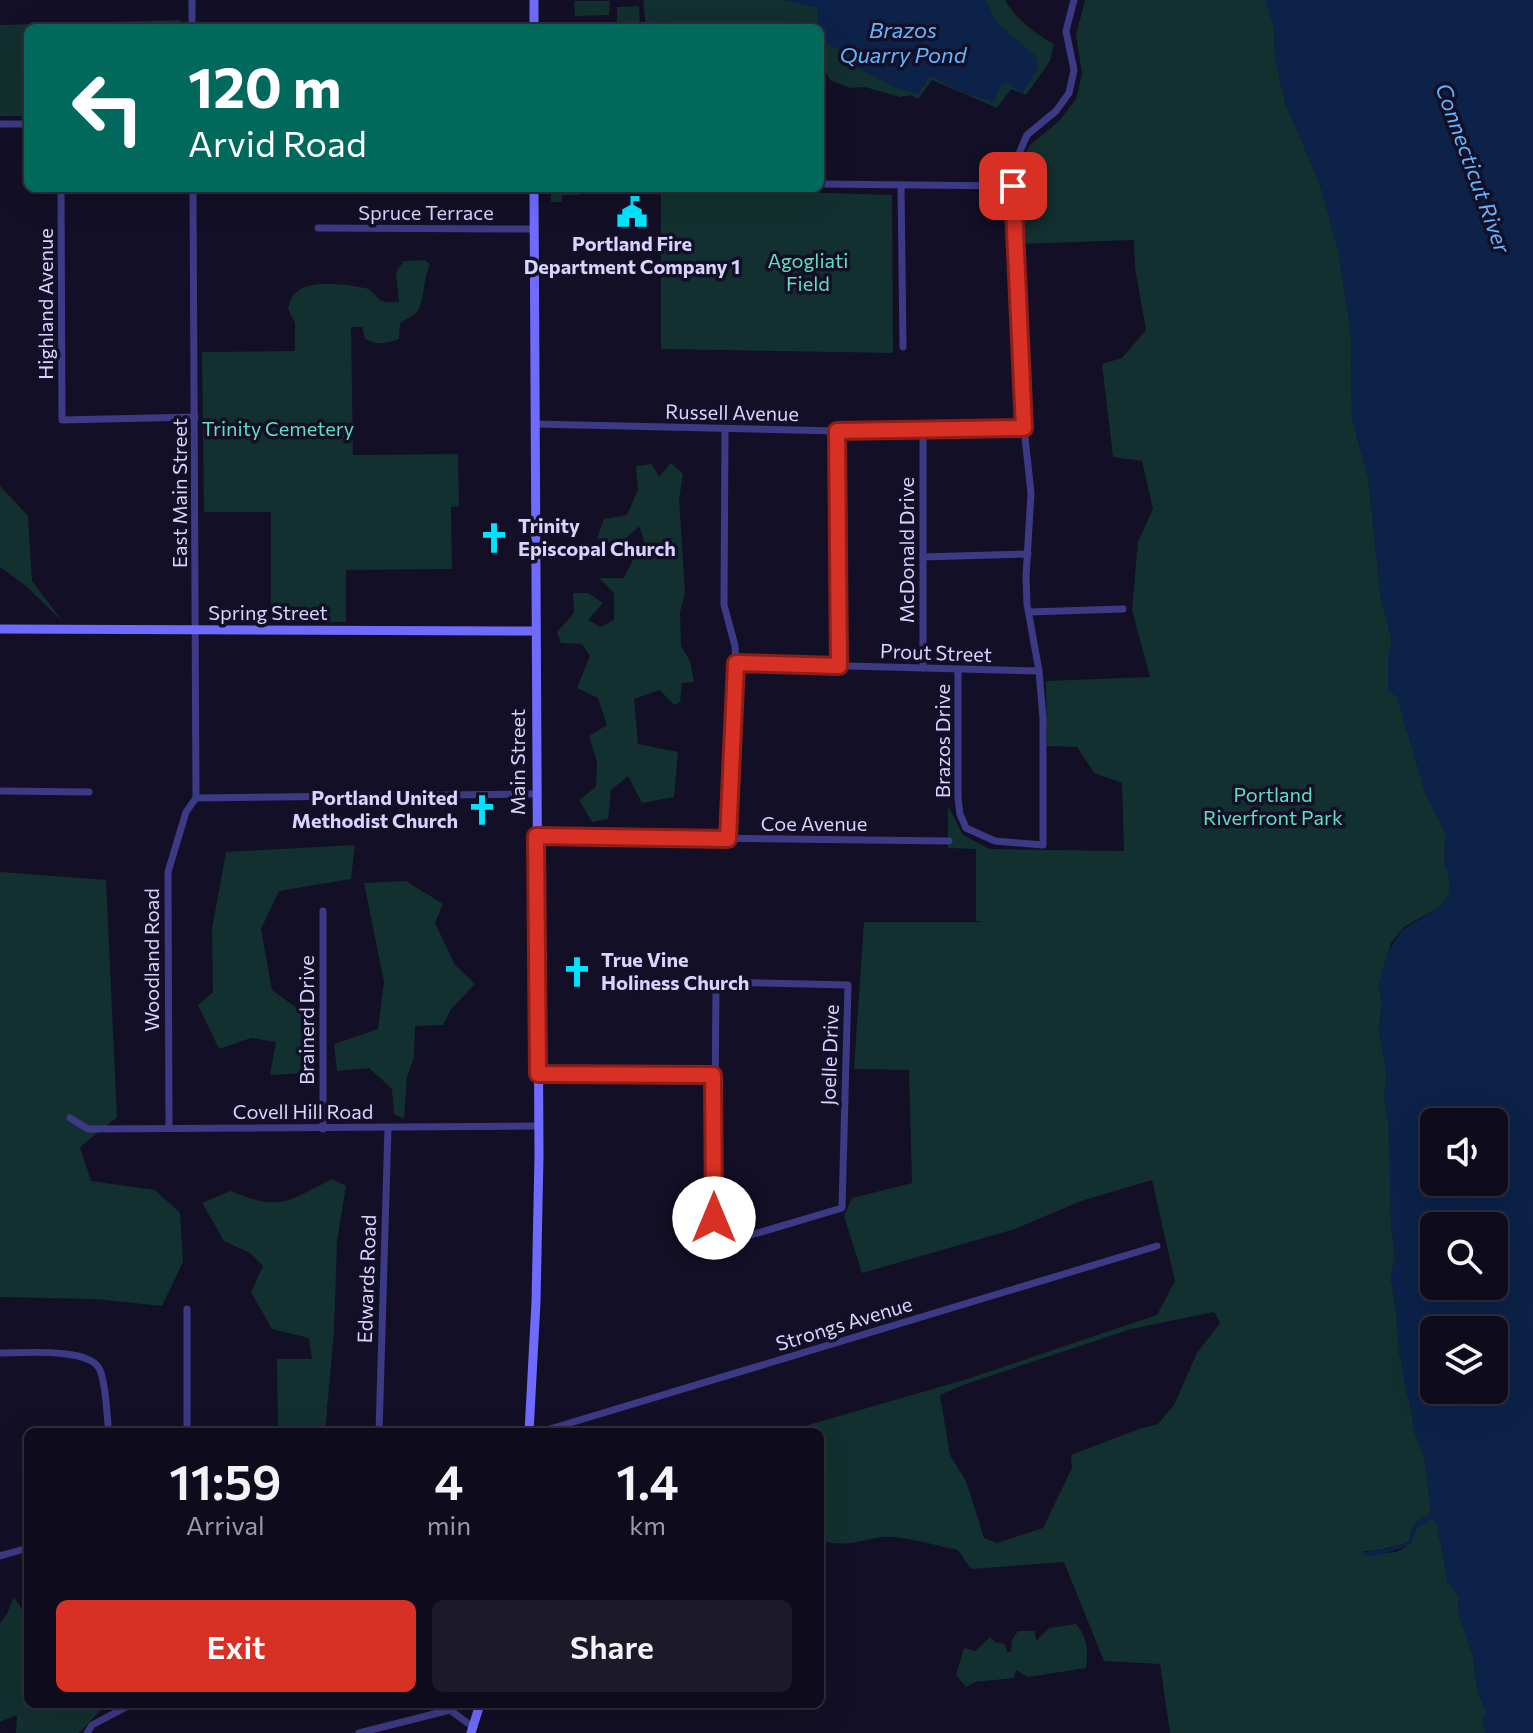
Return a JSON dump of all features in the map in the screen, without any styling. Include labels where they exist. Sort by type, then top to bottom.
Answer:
[{"type":"main road","points":[[534,0],[534,24]]},
{"type":"main road","name":"Main Street","points":[[529,1428],[536,1302],[538,1126],[534,192]]},
{"type":"main road","name":"Spring Street","points":[[0,629],[535,631]]},
{"type":"main road","points":[[472,1730],[479,1708]]},
{"type":"street","points":[[192,0],[192,24]]},
{"type":"street","points":[[1039,671],[1026,577],[1031,493],[1024,428],[1014,165],[1023,140],[1060,107],[1071,89],[1074,70],[1066,31],[1074,0]]},
{"type":"street","points":[[0,124],[24,124]]},
{"type":"street","points":[[824,184],[1013,186]]},
{"type":"street","points":[[901,185],[903,347]]},
{"type":"street","name":"Highland Avenue","points":[[61,192],[62,420],[195,417]]},
{"type":"street","name":"East Main Street","points":[[193,192],[196,798]]},
{"type":"street","name":"Spruce Terrace","points":[[318,228],[534,229]]},
{"type":"street","name":"Russell Avenue","points":[[535,424],[837,431],[1024,428]]},
{"type":"street","points":[[725,429],[724,605],[735,646],[736,663],[728,839]]},
{"type":"street","points":[[837,431],[839,666]]},
{"type":"street","name":"McDonald Drive","points":[[923,431],[923,668]]},
{"type":"street","points":[[923,557],[1028,554]]},
{"type":"street","points":[[1029,612],[1123,609]]},
{"type":"street","name":"Prout Street","points":[[736,663],[1039,671]]},
{"type":"street","name":"Brazos Drive","points":[[958,669],[958,798],[966,828],[995,841],[1043,845],[1043,718],[1039,671]]},
{"type":"street","points":[[0,791],[89,792]]},
{"type":"street","points":[[196,798],[536,794]]},
{"type":"street","name":"Woodland Road","points":[[169,1128],[168,872],[186,812],[196,798]]},
{"type":"street","name":"Coe Avenue","points":[[536,836],[949,841]]},
{"type":"street","name":"Brainerd Drive","points":[[323,911],[323,1129]]},
{"type":"street","name":"Joelle Drive","points":[[716,982],[848,985],[842,1208],[714,1246],[713,1075],[716,982]]},
{"type":"street","points":[[538,1074],[713,1075]]},
{"type":"street","name":"Covell Hill Road","points":[[70,1118],[88,1129],[538,1126]]},
{"type":"street","name":"Edwards Road","points":[[379,1428],[388,1128]]},
{"type":"street","name":"Strongs Avenue","points":[[553,1428],[1157,1246]]},
{"type":"street","points":[[187,1309],[187,1428]]},
{"type":"street","points":[[0,1353],[71,1354],[90,1359],[99,1367],[108,1428]]},
{"type":"street","points":[[0,1556],[24,1549]]},
{"type":"street","points":[[87,1733],[100,1720],[124,1708]]},
{"type":"street","points":[[359,1733],[453,1708]]},
{"type":"street","points":[[450,1710],[472,1730]]},
{"type":"green space","name":"Brazos Quarry Pond","points":[[1005,0],[1026,25],[1054,44],[1050,61],[1026,95],[1011,89],[997,108],[932,80],[918,99],[865,87],[850,88],[830,80],[824,70],[824,24],[668,24],[664,21],[646,24],[643,1]]},
{"type":"green space","name":"Portland Riverfront Park","points":[[1085,0],[1266,0],[1274,28],[1275,57],[1285,102],[1320,184],[1339,254],[1351,334],[1352,419],[1368,476],[1381,599],[1392,640],[1388,658],[1388,688],[1397,697],[1426,794],[1446,834],[1444,861],[1450,893],[1441,906],[1404,927],[1391,943],[1379,985],[1382,1005],[1379,1030],[1387,1076],[1384,1097],[1389,1125],[1391,1224],[1395,1258],[1391,1278],[1399,1352],[1416,1436],[1425,1459],[1431,1511],[1414,1525],[1406,1543],[1364,1551],[1365,1556],[1396,1552],[1406,1547],[1416,1529],[1433,1518],[1437,1524],[1448,1583],[1459,1596],[1458,1611],[1473,1656],[1477,1689],[1486,1712],[1482,1721],[1486,1733],[1170,1733],[1160,1664],[1104,1661],[1064,1562],[971,1569],[958,1550],[909,1539],[882,1537],[842,1544],[824,1541],[824,1428],[798,1428],[964,1380],[1157,1315],[1175,1281],[1152,1180],[1081,1201],[1015,1229],[862,1273],[844,1216],[852,1198],[912,1183],[909,1070],[854,1069],[864,922],[984,922],[976,921],[976,849],[948,848],[948,806],[963,835],[990,849],[1124,851],[1122,783],[1094,773],[1077,747],[1047,746],[1046,681],[1150,677],[1132,610],[1138,542],[1153,509],[1142,461],[1113,457],[1102,364],[1122,358],[1146,330],[1135,268],[1134,240],[1018,244],[1020,163],[1030,145],[1059,121],[1076,99],[1082,74],[1076,35]],"holes":[[[1214,1312],[1220,1323],[1197,1353],[1174,1405],[1158,1424],[1071,1455],[1072,1468],[1043,1528],[997,1543],[984,1538],[966,1481],[950,1455],[940,1395],[1131,1329]]]},
{"type":"green space","points":[[574,1],[610,1],[609,15],[575,16]]},
{"type":"green space","points":[[639,6],[640,24],[617,24],[617,7]]},
{"type":"green space","points":[[180,20],[180,24],[36,24]]},
{"type":"green space","points":[[24,24],[24,116],[0,116],[0,25]]},
{"type":"green space","points":[[551,192],[579,192],[579,195],[562,195],[562,202],[551,202]]},
{"type":"green space","name":"Agogliati Field","points":[[661,192],[892,195],[893,353],[661,349]]},
{"type":"green space","name":"Trinity Cemetery","points":[[425,260],[430,265],[421,304],[417,312],[400,324],[399,339],[386,343],[374,342],[365,339],[362,327],[351,327],[353,455],[458,454],[459,506],[451,507],[452,569],[346,570],[346,622],[271,622],[271,512],[204,512],[202,352],[295,351],[295,323],[288,309],[299,290],[317,284],[351,286],[369,289],[384,301],[399,302],[396,272],[404,261]]},
{"type":"green space","points":[[671,463],[683,474],[679,499],[685,593],[680,612],[681,646],[690,661],[694,682],[682,683],[680,702],[674,705],[660,690],[634,699],[638,744],[678,752],[674,797],[642,803],[628,776],[611,790],[608,819],[592,822],[579,800],[596,787],[597,762],[589,736],[607,725],[598,698],[577,688],[590,656],[582,644],[561,643],[557,632],[574,613],[573,593],[588,593],[603,603],[588,620],[601,627],[614,620],[614,593],[599,578],[624,578],[635,556],[646,546],[639,526],[618,546],[597,539],[604,519],[627,515],[638,490],[636,466],[652,464],[659,477]]},
{"type":"green space","points":[[0,486],[28,516],[32,581],[63,622],[26,586],[0,567]]},
{"type":"green space","points":[[355,845],[351,879],[279,891],[261,929],[272,990],[305,1014],[306,1073],[270,1075],[276,1042],[251,1038],[219,1049],[198,1005],[213,992],[212,929],[226,852]]},
{"type":"green space","points":[[0,872],[106,880],[117,1117],[80,1147],[91,1181],[155,1190],[180,1213],[183,1262],[162,1306],[94,1299],[0,1297]]},
{"type":"green space","points":[[406,881],[443,904],[435,923],[455,965],[475,984],[451,1009],[443,1025],[415,1026],[414,1057],[407,1077],[404,1119],[394,1114],[392,1089],[369,1068],[337,1071],[334,1044],[378,1029],[384,982],[364,883]]},
{"type":"green space","points":[[332,1179],[346,1186],[337,1241],[334,1331],[325,1428],[278,1428],[277,1359],[312,1359],[309,1338],[272,1329],[251,1292],[263,1266],[250,1253],[224,1241],[202,1203],[230,1191],[273,1202],[283,1202]]},
{"type":"green space","points":[[14,1597],[24,1613],[24,1708],[98,1708],[100,1711],[79,1733],[16,1733],[17,1715],[0,1722],[0,1623]]},
{"type":"green space","points":[[1076,1624],[1086,1644],[1086,1668],[1028,1677],[1016,1670],[1014,1678],[975,1682],[966,1687],[956,1675],[964,1648],[975,1651],[990,1637],[995,1642],[1005,1644],[1007,1652],[1011,1652],[1012,1640],[1018,1631],[1035,1631],[1036,1641],[1049,1628]]},
{"type":"water","name":"Brazos Quarry Pond","points":[[784,0],[986,0],[995,21],[1036,56],[1038,68],[1022,93],[1008,83],[1000,87],[994,102],[964,93],[930,76],[918,94],[894,87],[850,63],[850,57],[824,41],[824,24],[817,24],[818,8]]},
{"type":"water","name":"Connecticut River","points":[[1266,0],[1533,0],[1533,1733],[1486,1733],[1482,1721],[1486,1712],[1477,1689],[1473,1656],[1458,1611],[1459,1596],[1448,1583],[1437,1524],[1433,1518],[1417,1529],[1410,1545],[1377,1555],[1365,1556],[1361,1552],[1407,1543],[1414,1524],[1431,1511],[1425,1459],[1416,1436],[1399,1352],[1391,1278],[1395,1258],[1391,1224],[1389,1125],[1384,1097],[1387,1076],[1379,1030],[1382,1005],[1379,985],[1388,952],[1402,930],[1441,906],[1450,893],[1444,861],[1446,834],[1426,794],[1397,697],[1388,690],[1388,658],[1392,640],[1381,599],[1368,476],[1352,419],[1351,334],[1339,254],[1320,184],[1285,102],[1275,57],[1274,28]]},
{"type":"place","name":"Portland Fire Department Company 1","points":[[632,212]]},
{"type":"place","name":"Trinity Episcopal Church","points":[[494,538]]},
{"type":"place","name":"Portland United Methodist Church","points":[[482,810]]},
{"type":"place","name":"True Vine Holiness Church","points":[[577,972]]},
{"type":"route","points":[[714,1218],[713,1075],[538,1074],[536,836],[728,839],[736,663],[839,666],[837,431],[1024,428],[1013,186]]}]
